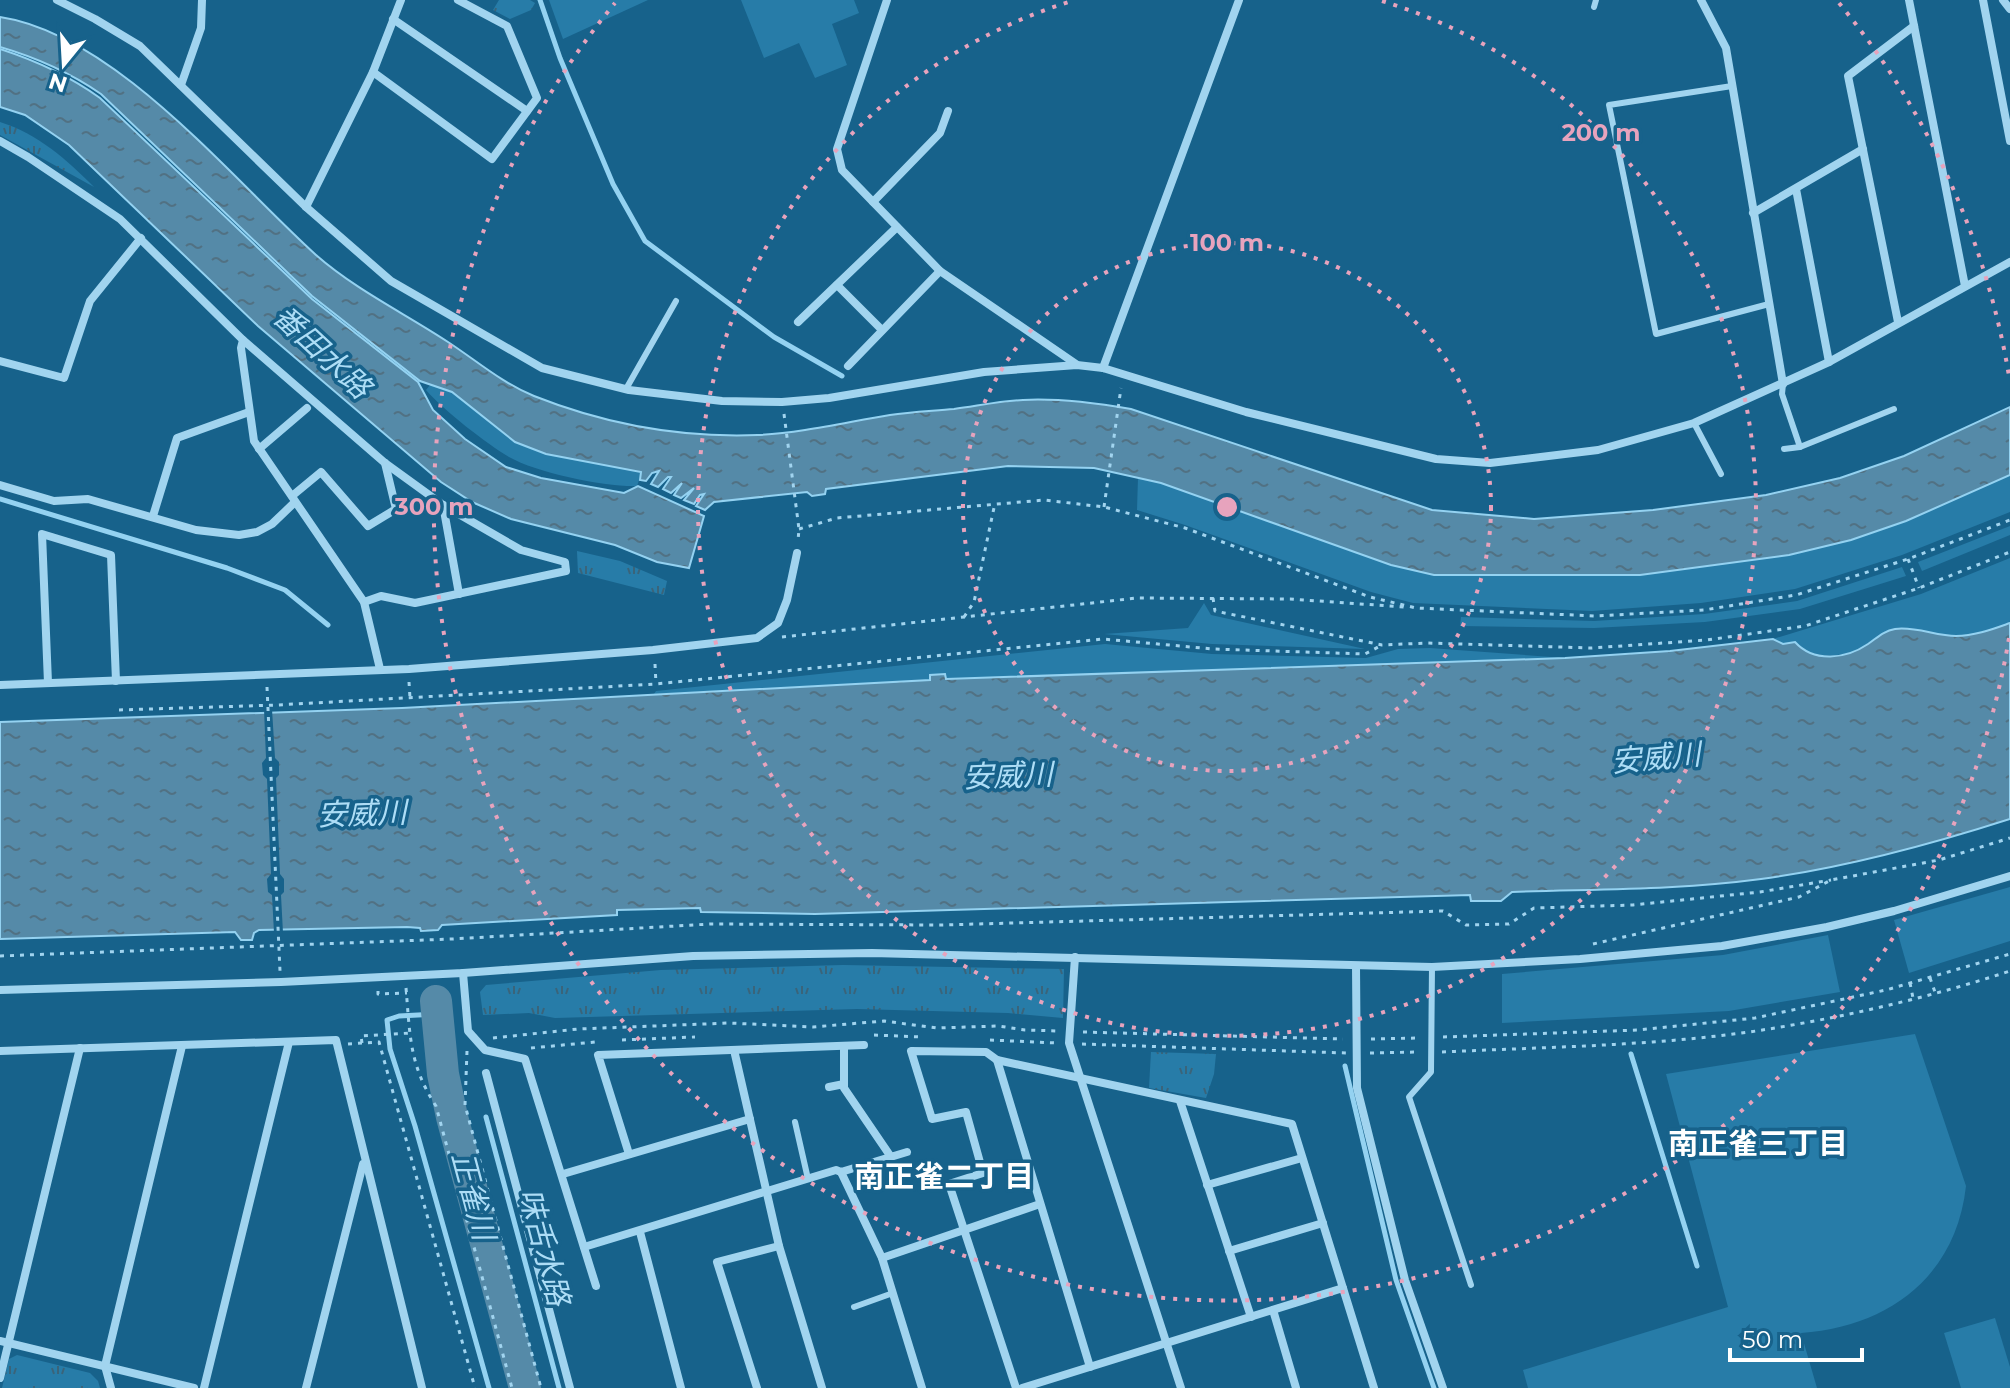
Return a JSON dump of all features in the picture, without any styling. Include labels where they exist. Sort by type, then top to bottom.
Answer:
[{"type":"street","points":[[57,0],[140,46],[306,207],[391,281],[542,368],[626,389],[722,401],[782,402],[829,398],[984,372],[1077,365],[1103,368],[1246,412],[1436,459],[1490,463],[1598,450],[1694,423],[1829,362],[2010,262]]},
{"type":"street","points":[[181,85],[201,28],[202,0]]},
{"type":"street","points":[[306,207],[373,72],[401,0]]},
{"type":"street","points":[[373,72],[492,159],[537,98],[507,26],[458,0]]},
{"type":"street","points":[[887,0],[837,149],[842,170],[940,271],[1077,365]]},
{"type":"street","points":[[1103,368],[1239,0]]},
{"type":"street","points":[[1701,0],[1726,48],[1783,384]]},
{"type":"street","points":[[1909,0],[1965,286]]},
{"type":"street","points":[[1983,0],[2010,141]]},
{"type":"street","points":[[2003,0],[2010,9]]},
{"type":"street","points":[[393,19],[527,111]]},
{"type":"street","points":[[1898,322],[1848,76],[1914,26]]},
{"type":"street","points":[[873,202],[940,133],[948,111]]},
{"type":"street","points":[[0,141],[107,210],[141,238],[243,340],[385,463],[443,505],[521,550],[565,562],[566,571],[415,603],[381,596],[364,602]]},
{"type":"street","points":[[1753,213],[1863,149]]},
{"type":"street","points":[[1796,189],[1829,362]]},
{"type":"street","points":[[798,322],[897,227]]},
{"type":"street","points":[[0,361],[64,378],[90,301],[141,238]]},
{"type":"street","points":[[848,366],[940,271]]},
{"type":"street","points":[[837,285],[882,330]]},
{"type":"street","points":[[243,340],[241,348],[254,441],[364,602],[380,669]]},
{"type":"street","points":[[259,449],[307,408]]},
{"type":"street","points":[[153,516],[177,438],[249,412]]},
{"type":"street","points":[[0,485],[54,501],[88,499],[196,530],[239,535],[257,532],[272,524],[321,472],[368,526],[396,509],[385,463]]},
{"type":"street","points":[[443,505],[459,594]]},
{"type":"street","points":[[48,683],[42,534],[111,555],[116,681]]},
{"type":"street","points":[[0,685],[380,669],[653,650],[757,638],[778,623],[787,600],[797,553]]},
{"type":"street","points":[[0,990],[281,982],[463,973],[693,956],[872,953],[1432,967],[1580,959],[1722,946],[1827,927],[1894,911],[2010,876]]},
{"type":"street","points":[[1075,957],[1069,1043],[1181,1388]]},
{"type":"street","points":[[1356,966],[1357,1088],[1405,1280],[1443,1388]]},
{"type":"street","points":[[463,973],[468,1031],[485,1050],[525,1059],[596,1286]]},
{"type":"street","points":[[0,1051],[336,1040],[422,1388]]},
{"type":"street","points":[[629,1154],[598,1055],[844,1046],[863,1040]]},
{"type":"street","points":[[204,1388],[289,1042]]},
{"type":"street","points":[[111,1388],[105,1366],[182,1046]]},
{"type":"street","points":[[844,1046],[844,1088],[891,1157]]},
{"type":"street","points":[[0,1378],[4,1342],[80,1048]]},
{"type":"street","points":[[734,1050],[779,1246],[822,1388]]},
{"type":"street","points":[[1016,1388],[949,1184],[983,1173],[966,1112],[932,1119],[911,1051],[986,1052],[997,1060],[1292,1124],[1374,1388]]},
{"type":"street","points":[[997,1060],[1090,1367]]},
{"type":"street","points":[[486,1073],[570,1388]]},
{"type":"street","points":[[829,1087],[844,1084]]},
{"type":"street","points":[[1180,1101],[1251,1317]]},
{"type":"street","points":[[563,1174],[750,1119]]},
{"type":"street","points":[[584,1247],[836,1170],[841,1172],[907,1152]]},
{"type":"street","points":[[1207,1185],[1302,1158]]},
{"type":"street","points":[[306,1388],[364,1160]]},
{"type":"street","points":[[841,1172],[882,1258],[922,1388]]},
{"type":"street","points":[[882,1258],[1040,1204]]},
{"type":"street","points":[[1229,1251],[1323,1223]]},
{"type":"street","points":[[640,1232],[681,1388]]},
{"type":"street","points":[[757,1388],[717,1262],[779,1246]]},
{"type":"street","points":[[1022,1388],[1343,1288]]},
{"type":"street","points":[[1273,1310],[1296,1388]]},
{"type":"street","points":[[4,1342],[194,1388]]},
{"type":"lane","points":[[1732,86],[1609,105],[1656,334],[1769,304]]},
{"type":"lane","points":[[626,389],[676,301]]},
{"type":"lane","points":[[1783,384],[1782,394],[1800,447]]},
{"type":"lane","points":[[1784,449],[1800,447],[1894,409]]},
{"type":"lane","points":[[1694,423],[1721,474]]},
{"type":"lane","points":[[1432,967],[1431,1072],[1409,1097],[1471,1285]]},
{"type":"lane","points":[[795,1122],[808,1179]]},
{"type":"lane","points":[[854,1307],[893,1293]]},
{"type":"path","points":[[1104,507],[1122,381]]},
{"type":"path","points":[[782,402],[799,529],[837,518],[995,503],[1044,500],[1104,507],[1185,528],[1370,597],[1416,608]]},
{"type":"path","points":[[964,617],[974,602],[995,503]]},
{"type":"path","points":[[757,638],[1137,598],[1290,599],[1595,616],[1704,610],[1796,595],[1908,559],[2010,520]]},
{"type":"path","points":[[1213,598],[1215,611],[1382,645],[1427,643],[1592,648],[1707,640],[1805,626],[1919,588],[2010,552]]},
{"type":"path","points":[[1908,559],[1919,588]]},
{"type":"path","points":[[119,710],[277,705],[656,684],[1103,639],[1213,649],[1365,654],[1382,645]]},
{"type":"path","points":[[653,650],[656,684]]},
{"type":"path","points":[[267,679],[280,975]]},
{"type":"path","points":[[0,956],[392,942],[710,924],[941,925],[1443,911],[1466,925],[1509,924],[1534,908],[1665,902],[1760,892],[1939,860],[2010,838]]},
{"type":"path","points":[[1580,959],[1594,942],[1799,897],[1831,880]]},
{"type":"path","points":[[487,1037],[578,1029],[729,1023],[813,1027],[884,1021],[937,1028],[998,1026],[1025,1030],[1355,1039],[1638,1030],[1755,1018],[1930,978],[2010,954]]},
{"type":"path","points":[[981,1039],[1356,1053],[1638,1043],[1757,1031],[1913,998],[2010,971]]},
{"type":"path","points":[[1930,978],[1935,992]]},
{"type":"path","points":[[1910,983],[1913,998]]},
{"type":"path","points":[[406,987],[418,1076],[436,1106],[512,1388]]},
{"type":"path","points":[[468,1031],[465,1105],[541,1388]]},
{"type":"path","points":[[362,1043],[361,1036],[410,1033]]},
{"type":"path","points":[[619,1040],[694,1037]]},
{"type":"path","points":[[863,1040],[937,1037]]},
{"type":"path","points":[[519,1049],[605,1041]]},
{"type":"path","points":[[337,1044],[379,1042],[475,1388]]},
{"type":"green space","points":[[499,0],[530,0],[535,3],[531,10],[510,19],[493,10]]},
{"type":"green space","points":[[549,0],[648,0],[563,39]]},
{"type":"green space","points":[[741,0],[854,0],[859,13],[832,24],[847,65],[815,78],[799,43],[764,58]]},
{"type":"green space","points":[[0,122],[27,133],[51,148],[94,187],[0,135]]},
{"type":"green space","points":[[430,385],[452,392],[515,442],[546,454],[642,472],[637,486],[572,478],[521,463],[443,407],[426,390]]},
{"type":"green space","points":[[2010,475],[2010,512],[1902,555],[1795,589],[1701,603],[1592,611],[1413,603],[1371,592],[1137,510],[1138,477],[1391,565],[1434,575],[1640,575],[1789,555],[1851,540],[1906,521]]},
{"type":"green space","points":[[2010,526],[2010,535],[1922,571],[1918,562]]},
{"type":"green space","points":[[577,551],[620,561],[667,581],[664,595],[578,573]]},
{"type":"green space","points":[[2010,558],[2010,623],[1963,636],[1894,629],[1855,650],[1832,655],[1797,649],[1773,639],[1921,594]]},
{"type":"green space","points":[[1902,567],[1906,576],[1800,609],[1705,622],[1594,628],[1460,626],[1461,617],[1594,621],[1704,614],[1797,601]]},
{"type":"green space","points":[[1204,603],[1211,615],[1365,649],[1212,644],[1104,634],[1188,628]]},
{"type":"green space","points":[[1105,644],[1212,654],[1366,658],[1398,649],[1430,648],[1565,658],[945,679],[944,674],[931,675],[930,680],[654,694],[656,691]]},
{"type":"green space","points":[[2010,887],[2010,941],[1909,973],[1894,920]]},
{"type":"green space","points":[[1828,935],[1840,992],[1729,1011],[1502,1023],[1502,974],[1723,955]]},
{"type":"green space","points":[[843,965],[1064,969],[1063,1018],[1008,1013],[857,1009],[555,1018],[529,1013],[483,1015],[480,992],[486,985],[661,970]]},
{"type":"green space","points":[[1915,1034],[1966,1186],[1960,1218],[1933,1270],[1913,1291],[1889,1308],[1862,1320],[1833,1329],[1801,1333],[1817,1388],[1528,1388],[1523,1370],[1728,1307],[1666,1074]]},
{"type":"green space","points":[[1151,1052],[1216,1054],[1214,1074],[1206,1098],[1149,1088]]},
{"type":"green space","points":[[1995,1318],[2010,1367],[2010,1388],[1961,1388],[1944,1333]]},
{"type":"green space","points":[[17,1355],[90,1373],[100,1388],[2,1388],[9,1359]]},
{"type":"water","points":[[0,17],[43,29],[86,51],[128,80],[170,114],[316,255],[364,290],[522,391],[616,422],[672,432],[758,435],[1006,401],[1077,402],[1131,409],[1432,510],[1534,519],[1653,510],[1766,495],[1840,478],[1904,456],[2010,407],[2010,475],[1906,521],[1851,540],[1789,555],[1640,575],[1434,575],[1391,565],[1161,483],[1094,468],[1008,466],[826,489],[825,494],[812,496],[807,492],[714,502],[705,510],[696,506],[704,494],[694,504],[684,500],[694,488],[681,498],[674,495],[682,483],[671,493],[663,489],[671,477],[658,487],[651,484],[659,471],[652,473],[646,481],[640,480],[641,472],[546,454],[515,442],[452,392],[420,381],[312,296],[101,94],[53,66],[0,47]]},
{"type":"water","name":"番田水路","points":[[0,49],[52,69],[100,98],[312,299],[418,382],[433,410],[465,439],[506,467],[541,478],[624,493],[638,486],[704,516],[689,568],[657,562],[615,545],[511,519],[472,502],[441,482],[258,326],[69,145],[25,115],[0,107]]},
{"type":"water","name":"安威川","points":[[2010,623],[2010,819],[1887,855],[1761,879],[1699,885],[1512,892],[1501,901],[1471,901],[1470,895],[815,914],[701,912],[700,908],[617,910],[617,915],[442,925],[438,930],[421,931],[420,928],[407,927],[259,930],[252,940],[241,940],[235,932],[0,939],[0,722],[402,708],[930,680],[930,675],[945,674],[946,679],[1565,658],[1670,651],[1773,639],[1783,644],[1795,642],[1811,653],[1830,656],[1850,653],[1895,629],[1963,636]]},
{"type":"pier","points":[[264,709],[272,709],[275,758],[279,762],[276,778],[280,874],[284,879],[281,895],[283,933],[274,933],[272,895],[268,892],[267,879],[271,874],[267,779],[263,775],[262,763],[266,758]]},
{"type":"waterway","points":[[540,0],[560,58],[613,184],[645,241],[774,337],[842,376]]},
{"type":"waterway","points":[[0,499],[227,568],[285,590],[328,625]]},
{"type":"waterway","name":"正雀川","points":[[436,1001],[443,1074],[452,1117],[525,1388]]},
{"type":"waterway","points":[[437,1014],[399,1016],[387,1020],[390,1049],[415,1126],[489,1388]]},
{"type":"waterway","points":[[1631,1054],[1697,1266]]},
{"type":"waterway","points":[[1345,1066],[1396,1280],[1434,1388]]},
{"type":"waterway","name":"味舌水路","points":[[486,1117],[559,1388]]},
{"type":"district","name":"南正雀三丁目","points":[[1758,1144]]},
{"type":"district","name":"南正雀二丁目","points":[[944,1177]]}]
